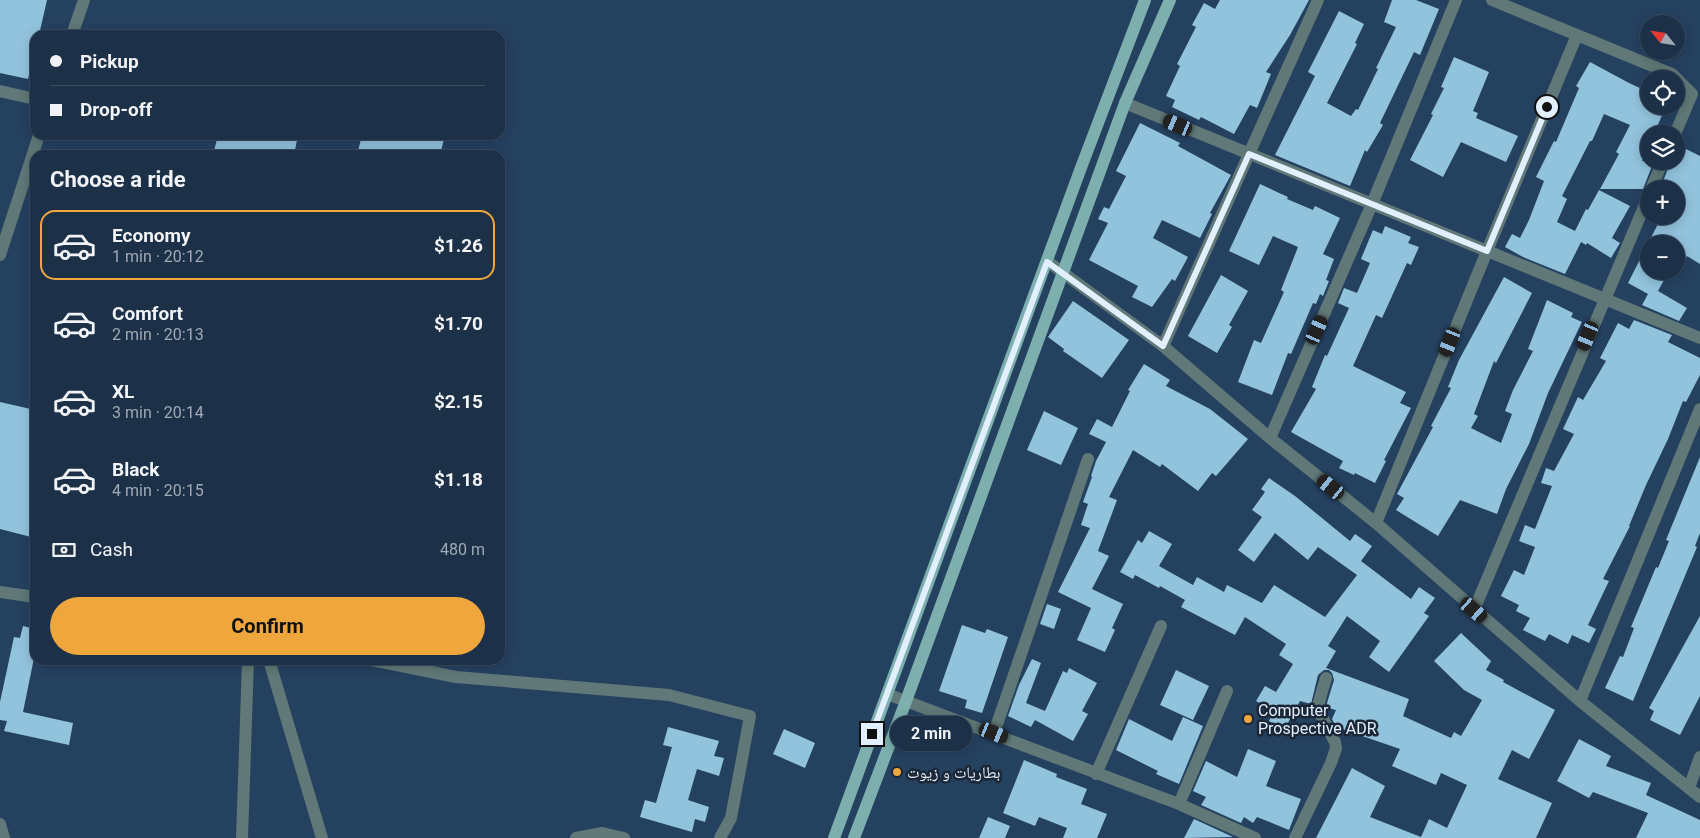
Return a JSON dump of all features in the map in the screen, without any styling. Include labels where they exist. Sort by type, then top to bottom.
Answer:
[{"type":"main road","points":[[834,838],[1085,156],[1134,25],[1146,0]]},
{"type":"main road","points":[[854,838],[906,701],[1124,104],[1170,0]]},
{"type":"street","points":[[74,30],[84,0]]},
{"type":"street","points":[[1163,346],[1318,0]]},
{"type":"street","points":[[1270,438],[1372,204],[1456,0]]},
{"type":"street","points":[[1492,0],[1672,74],[1692,94],[1679,125]]},
{"type":"street","points":[[1376,523],[1577,35]]},
{"type":"street","points":[[0,91],[30,97]]},
{"type":"street","points":[[1124,104],[1700,338]]},
{"type":"street","points":[[0,255],[30,163]]},
{"type":"street","points":[[1474,610],[1640,215]]},
{"type":"street","points":[[1047,262],[1163,346],[1270,438],[1376,523],[1580,701],[1700,797]]},
{"type":"street","points":[[1580,701],[1700,409]]},
{"type":"street","points":[[994,733],[1088,459]]},
{"type":"street","points":[[0,592],[30,597]]},
{"type":"street","points":[[1096,774],[1161,626]]},
{"type":"street","points":[[242,838],[248,665]]},
{"type":"street","points":[[270,665],[322,838]]},
{"type":"street","points":[[397,665],[456,677],[669,695],[750,716],[731,818],[720,838]]},
{"type":"street","points":[[1295,838],[1331,763],[1336,748],[1335,742],[1320,713],[1319,702],[1326,678]]},
{"type":"street","points":[[1179,804],[1227,691]]},
{"type":"street","points":[[887,694],[1179,804],[1255,838]]},
{"type":"street","points":[[1689,788],[1700,757]]},
{"type":"street","points":[[0,824],[4,838]]},
{"type":"street","points":[[576,838],[602,833],[624,838]]},
{"type":"building","points":[[0,0],[47,0],[40,30],[30,30],[30,71],[28,79],[0,73]]},
{"type":"building","points":[[1220,0],[1309,0],[1290,35],[1266,72],[1271,74],[1257,108],[1250,105],[1234,134],[1201,117],[1199,120],[1172,107],[1175,100],[1166,96],[1180,66],[1177,64],[1196,27],[1192,25],[1204,3],[1215,9]]},
{"type":"building","points":[[1392,0],[1416,0],[1439,9],[1420,55],[1414,52],[1380,123],[1383,125],[1367,152],[1365,150],[1350,186],[1275,155],[1315,76],[1308,72],[1339,11],[1364,24],[1355,43],[1357,44],[1327,103],[1351,116],[1356,109],[1358,110],[1396,27],[1384,22]]},
{"type":"building","points":[[1454,57],[1489,72],[1473,111],[1478,113],[1476,118],[1518,136],[1506,162],[1461,142],[1443,177],[1410,160],[1433,115],[1431,114],[1444,88],[1441,87]]},
{"type":"building","points":[[1590,62],[1640,88],[1640,115],[1662,115],[1658,125],[1640,125],[1640,170],[1650,170],[1647,180],[1640,180],[1640,189],[1600,189],[1619,154],[1616,152],[1630,125],[1604,114],[1592,141],[1590,141],[1562,196],[1567,199],[1557,222],[1575,231],[1586,209],[1588,210],[1599,190],[1630,206],[1612,238],[1620,243],[1611,258],[1587,243],[1586,245],[1581,242],[1565,274],[1523,257],[1505,247],[1512,234],[1520,238],[1529,220],[1544,181],[1536,177],[1554,141],[1556,142],[1579,88],[1576,86]]},
{"type":"building","points":[[1140,123],[1180,143],[1178,146],[1231,175],[1210,213],[1212,214],[1200,238],[1162,220],[1153,238],[1188,257],[1175,281],[1172,279],[1152,307],[1132,297],[1138,286],[1089,260],[1108,223],[1098,219],[1104,207],[1109,209],[1126,176],[1116,171]]},
{"type":"building","points":[[217,140],[297,140],[295,150],[214,150]]},
{"type":"building","points":[[361,140],[444,140],[441,150],[358,150]]},
{"type":"building","points":[[1686,149],[1700,156],[1700,264],[1687,256],[1685,260],[1685,235],[1652,235],[1657,225],[1685,225],[1685,180],[1664,180],[1667,170],[1685,170]]},
{"type":"building","points":[[1260,184],[1288,197],[1287,199],[1313,210],[1315,206],[1340,218],[1323,254],[1334,259],[1326,280],[1329,281],[1323,296],[1320,294],[1316,304],[1313,303],[1291,354],[1288,353],[1272,395],[1238,382],[1254,340],[1261,343],[1284,292],[1281,290],[1298,247],[1273,236],[1259,265],[1229,251]]},
{"type":"building","points":[[1385,226],[1411,237],[1408,243],[1419,247],[1411,265],[1407,263],[1382,318],[1376,315],[1353,366],[1406,392],[1400,403],[1411,408],[1384,460],[1386,461],[1375,483],[1355,473],[1354,475],[1339,468],[1343,461],[1291,432],[1316,389],[1312,387],[1325,355],[1327,356],[1349,308],[1338,303],[1344,288],[1357,293],[1370,263],[1361,259],[1373,230],[1382,234]]},
{"type":"building","points":[[1640,259],[1640,280],[1664,280],[1658,291],[1687,308],[1679,321],[1642,305],[1648,294],[1628,283]]},
{"type":"building","points":[[1221,275],[1248,291],[1229,325],[1232,327],[1217,353],[1188,336]]},
{"type":"building","points":[[1504,277],[1532,293],[1496,363],[1494,361],[1474,414],[1478,416],[1471,428],[1501,443],[1512,414],[1505,411],[1513,390],[1533,351],[1528,349],[1547,300],[1573,313],[1571,317],[1582,322],[1548,393],[1529,444],[1506,489],[1497,514],[1460,500],[1438,536],[1396,510],[1404,498],[1397,494],[1433,427],[1431,426],[1451,388],[1448,387],[1459,360]]},
{"type":"building","points":[[1073,301],[1129,340],[1102,378],[1063,351],[1064,349],[1048,337]]},
{"type":"building","points":[[1634,320],[1672,335],[1668,342],[1700,358],[1700,375],[1686,402],[1683,401],[1630,526],[1603,579],[1609,581],[1588,625],[1596,629],[1589,643],[1572,635],[1568,644],[1549,634],[1545,641],[1523,630],[1530,618],[1516,611],[1519,605],[1501,596],[1514,570],[1524,575],[1535,547],[1519,541],[1525,525],[1535,529],[1552,486],[1541,483],[1546,468],[1554,471],[1574,434],[1563,429],[1578,397],[1583,400],[1606,361],[1600,358],[1618,323],[1629,329]]},
{"type":"building","points":[[1144,364],[1170,380],[1166,386],[1210,409],[1248,439],[1216,476],[1212,473],[1198,491],[1162,464],[1160,467],[1133,450],[1109,497],[1117,500],[1098,551],[1109,556],[1092,589],[1123,604],[1112,628],[1115,630],[1105,652],[1077,640],[1091,608],[1058,592],[1090,528],[1081,525],[1088,504],[1083,502],[1096,461],[1106,442],[1089,434],[1097,419],[1112,427],[1130,391],[1128,390]]},
{"type":"building","points":[[0,402],[30,409],[30,537],[0,529]]},
{"type":"building","points":[[1044,411],[1078,428],[1061,465],[1027,450]]},
{"type":"building","points":[[1700,457],[1700,533],[1695,546],[1697,547],[1633,701],[1605,688],[1620,656],[1623,657],[1634,628],[1631,627],[1669,541],[1666,540]]},
{"type":"building","points":[[1269,478],[1295,496],[1350,541],[1355,534],[1372,546],[1361,561],[1411,599],[1419,587],[1435,598],[1424,613],[1429,616],[1389,672],[1369,657],[1380,641],[1347,616],[1328,646],[1336,651],[1326,668],[1409,699],[1403,716],[1451,738],[1454,732],[1461,736],[1482,700],[1464,690],[1434,661],[1461,633],[1491,661],[1486,670],[1504,680],[1503,682],[1555,710],[1529,759],[1512,750],[1498,779],[1552,803],[1536,838],[1316,838],[1352,768],[1385,786],[1370,817],[1421,837],[1429,819],[1447,828],[1467,785],[1441,773],[1436,785],[1392,766],[1400,749],[1336,727],[1332,719],[1336,710],[1328,708],[1327,703],[1334,680],[1329,670],[1324,670],[1318,675],[1311,704],[1300,701],[1284,730],[1269,721],[1274,711],[1256,701],[1265,686],[1276,692],[1293,664],[1279,655],[1286,644],[1245,617],[1235,635],[1181,607],[1185,600],[1160,586],[1159,588],[1135,575],[1133,579],[1120,572],[1138,540],[1142,543],[1149,531],[1172,544],[1159,566],[1193,585],[1197,577],[1224,592],[1227,585],[1262,603],[1274,585],[1325,617],[1357,575],[1318,547],[1308,560],[1275,533],[1254,562],[1238,550],[1262,517],[1252,510],[1265,492],[1261,489]]},
{"type":"building","points":[[1047,604],[1061,609],[1054,629],[1040,624]]},
{"type":"building","points":[[1700,616],[1700,696],[1680,735],[1650,720],[1654,711],[1649,708]]},
{"type":"building","points":[[962,625],[985,633],[987,629],[1008,637],[982,713],[965,708],[967,700],[939,691]]},
{"type":"building","points":[[23,626],[30,628],[30,665],[33,665],[23,712],[73,723],[69,745],[4,731],[7,721],[0,720],[0,702],[14,637],[20,638]]},
{"type":"building","points":[[1032,659],[1041,663],[1026,703],[1045,711],[1063,671],[1067,673],[1069,668],[1097,683],[1082,711],[1088,714],[1073,741],[1035,720],[1031,727],[1008,716],[1019,685]]},
{"type":"building","points":[[1176,670],[1209,686],[1193,720],[1160,705]]},
{"type":"building","points":[[1183,717],[1203,726],[1179,784],[1156,774],[1158,771],[1116,750],[1129,719],[1172,741]]},
{"type":"building","points":[[668,727],[719,741],[714,756],[724,758],[719,776],[697,769],[688,800],[709,807],[705,822],[695,819],[692,832],[640,817],[645,800],[656,803],[672,747],[663,745]]},
{"type":"building","points":[[784,729],[815,743],[805,768],[773,754]]},
{"type":"building","points":[[1579,739],[1611,756],[1606,766],[1651,783],[1646,795],[1700,820],[1700,838],[1636,838],[1648,813],[1593,792],[1589,798],[1557,781]]},
{"type":"building","points":[[1248,749],[1276,761],[1266,786],[1301,799],[1289,830],[1257,817],[1253,823],[1244,817],[1241,823],[1201,805],[1206,797],[1193,791],[1206,761],[1237,777]]},
{"type":"building","points":[[1024,760],[1057,774],[1056,777],[1087,789],[1081,804],[1107,814],[1097,838],[1063,838],[1067,828],[1039,817],[1035,826],[1003,813]]},
{"type":"building","points":[[988,817],[1010,826],[1005,838],[979,838]]},
{"type":"building","points":[[1194,819],[1233,837],[1184,838]]},
{"type":"place","name":"Computer Prospective ADR","points":[[1248,719]]},
{"type":"place","name":"بطاريات و زيوت","points":[[897,772]]},
{"type":"route","points":[[872,734],[1047,262],[1163,346],[1249,154],[1487,251],[1547,107]]}]
